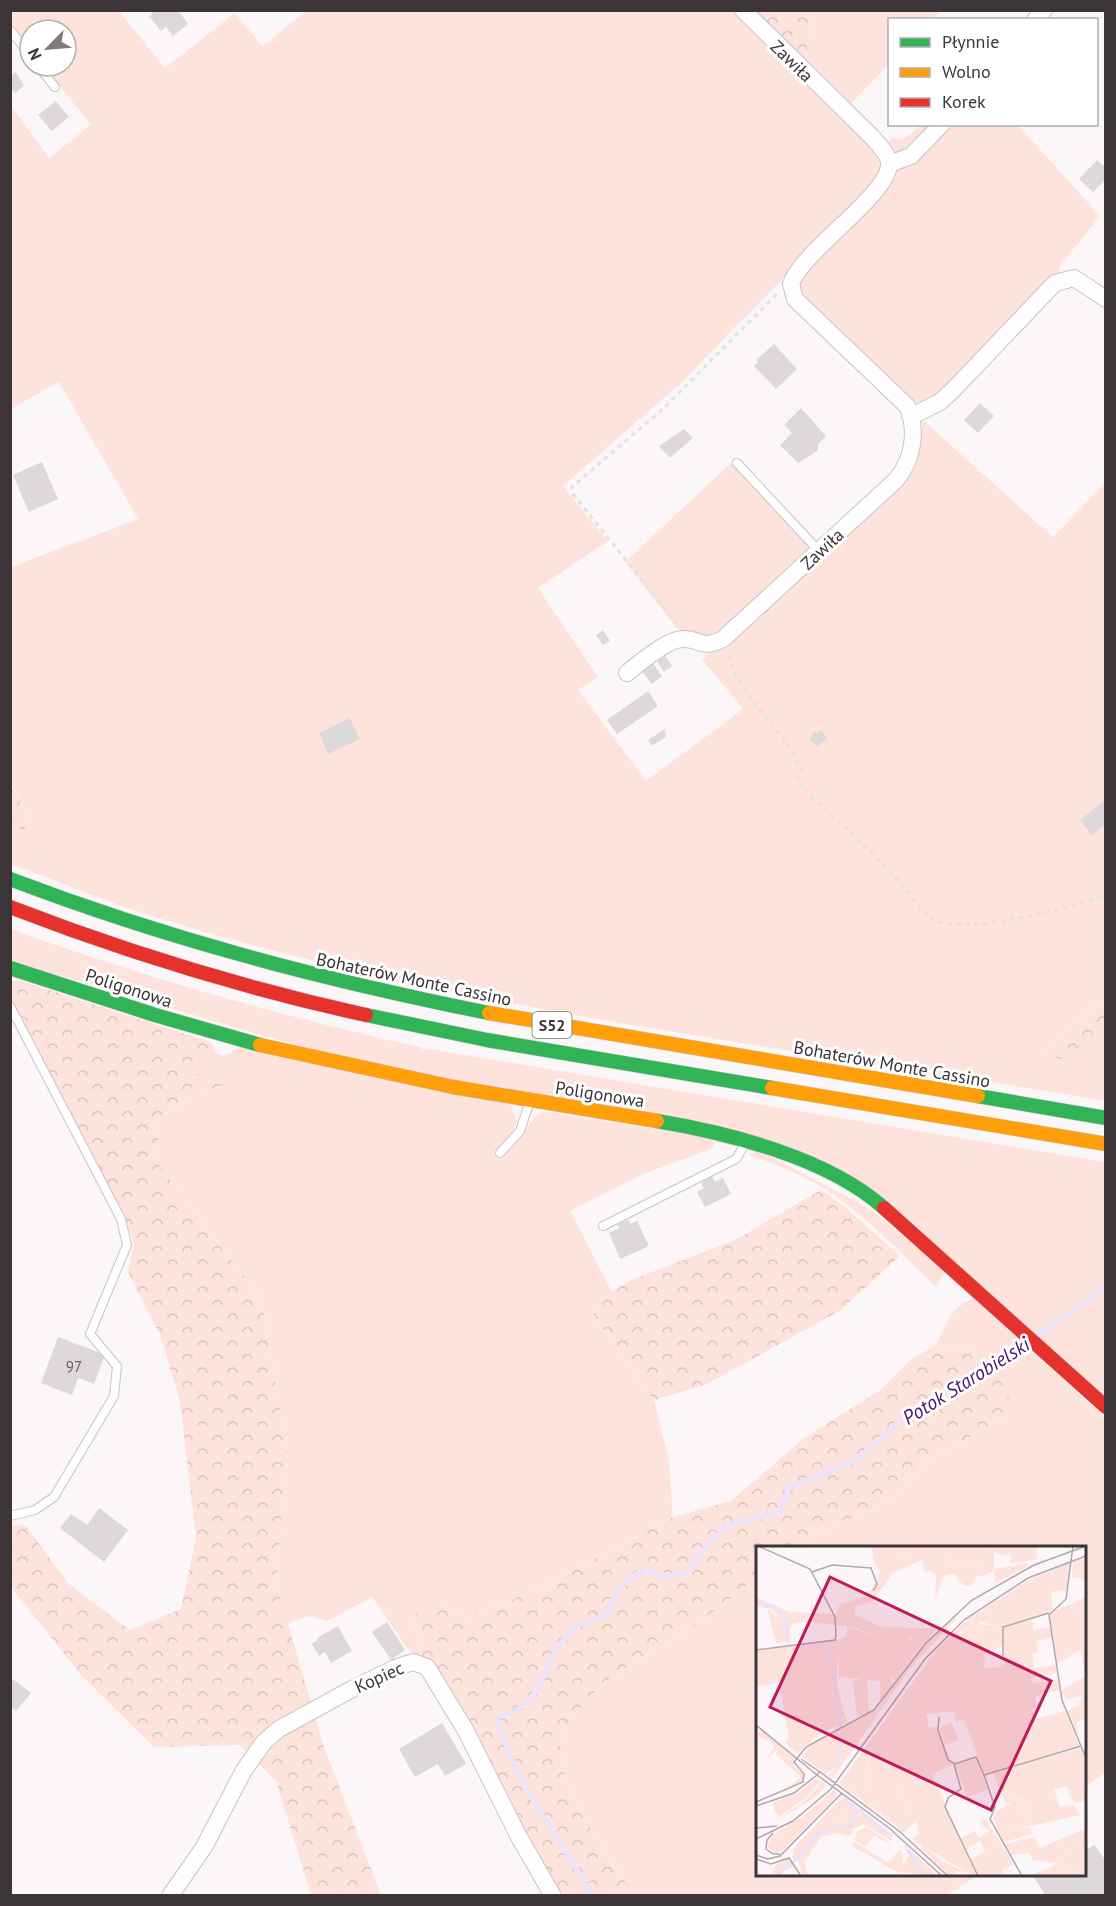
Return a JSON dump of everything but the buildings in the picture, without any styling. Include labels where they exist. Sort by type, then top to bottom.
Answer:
[{"type":"main road","name":"Bohaterów Monte Cassino","points":[[10,879],[145,930],[260,964],[469,1011],[1106,1118]]},
{"type":"main road","name":"S52","points":[[10,907],[133,952],[255,988],[462,1036],[1106,1144]]},
{"type":"main road","name":"Poligonowa","points":[[10,968],[145,1013],[225,1036],[395,1075],[747,1139],[795,1155],[835,1175],[877,1202],[1106,1407]]},
{"type":"street","name":"Zawiła","points":[[743,10],[873,138],[889,164]]},
{"type":"street","points":[[940,126],[911,156],[889,164],[875,190],[793,278],[791,292],[795,299],[901,398],[912,416],[940,402],[952,392],[1055,283],[1074,278],[1106,299]]},
{"type":"street","name":"Zawiła","points":[[723,639],[820,552],[903,472],[913,439],[912,416]]},
{"type":"street","points":[[627,673],[664,646],[677,640],[689,640],[704,645],[723,639]]},
{"type":"street","name":"Kopiec","points":[[170,1896],[204,1847],[244,1770],[264,1742],[279,1729],[352,1689],[394,1668],[413,1662],[427,1667],[466,1731],[519,1837],[553,1896]]},
{"type":"lane","points":[[48,78],[55,87]]},
{"type":"lane","points":[[737,463],[820,552]]},
{"type":"lane","points":[[10,1006],[121,1219],[127,1245],[90,1334],[117,1366],[114,1396],[54,1497],[35,1510],[10,1516]]},
{"type":"lane","points":[[500,1153],[520,1131],[530,1101]]},
{"type":"lane","points":[[603,1226],[736,1159],[747,1139]]},
{"type":"path","points":[[689,640],[572,491],[574,485],[692,381],[793,278]]},
{"type":"path","points":[[723,639],[734,675],[747,696],[789,746],[802,770],[796,780],[826,813],[888,870],[938,922],[955,925],[1018,918],[1106,894]]},
{"type":"green space","points":[[11,11],[119,11],[165,68],[235,13],[262,46],[307,11],[738,11],[869,139],[880,163],[879,173],[872,187],[681,383],[563,486],[608,541],[538,588],[598,677],[578,690],[646,781],[743,709],[702,659],[906,478],[924,421],[1053,537],[1105,483],[1105,997],[1043,1054],[1105,1035],[1105,1101],[632,1025],[396,980],[280,952],[165,920],[11,864],[11,824],[24,831],[31,819],[11,783],[11,567],[138,519],[59,382],[11,409],[10,104],[49,158],[91,125],[54,78],[78,78],[78,18],[18,18],[18,32],[11,23]]},
{"type":"green space","points":[[748,11],[811,11],[805,68]]},
{"type":"green space","points":[[811,11],[941,11],[933,18],[888,18],[888,65],[847,108],[805,68]]},
{"type":"green space","points":[[919,126],[937,126],[901,155],[893,152],[886,145],[892,138],[908,136]]},
{"type":"green space","points":[[947,126],[1019,126],[1100,216],[1059,267],[1061,274],[950,388],[920,404],[915,402],[804,299],[799,284],[804,270],[894,171]]},
{"type":"green space","points":[[731,463],[806,544],[810,553],[720,636],[704,641],[677,628],[625,562]]},
{"type":"green space","points":[[10,783],[31,819],[24,831],[11,824]]},
{"type":"green space","points":[[10,929],[112,964],[214,995],[421,1047],[421,1052],[424,1048],[1105,1162],[1105,1398],[841,1171],[305,1048],[11,961]]},
{"type":"green space","points":[[18,980],[211,1042],[196,1073],[223,1085],[197,1093],[158,1118],[159,1165],[261,1299],[288,1452],[276,1583],[324,1747],[381,1895],[311,1895],[276,1781],[240,1745],[154,1747],[81,1675],[11,1587],[11,1525],[26,1526],[69,1584],[130,1630],[181,1609],[196,1537],[180,1402],[161,1337],[128,1272],[134,1244],[125,1218],[11,999],[11,981]]},
{"type":"green space","points":[[1105,997],[1105,1035],[1064,1060],[1043,1054]]},
{"type":"green space","points":[[211,1042],[217,1054],[225,1056],[240,1047],[511,1105],[517,1121],[512,1133],[496,1150],[501,1157],[513,1146],[531,1121],[543,1111],[715,1139],[713,1148],[646,1173],[570,1211],[612,1292],[592,1313],[654,1400],[669,1461],[673,1517],[543,1587],[470,1617],[454,1613],[439,1603],[417,1610],[415,1625],[421,1657],[414,1658],[372,1597],[327,1621],[309,1616],[287,1624],[276,1583],[288,1452],[261,1299],[159,1165],[158,1118],[197,1093],[222,1085],[195,1073]]},
{"type":"green space","points":[[758,1150],[869,1208],[945,1272],[936,1287],[855,1211],[825,1189],[797,1174],[749,1155]]},
{"type":"green space","points":[[821,1190],[845,1207],[900,1256],[841,1310],[707,1384],[654,1400],[592,1313],[612,1292],[631,1280],[735,1240]]},
{"type":"green space","points":[[974,1299],[1105,1418],[1105,1773],[1086,1786],[1086,1546],[799,1546],[810,1537],[888,1502],[924,1464],[1011,1413],[979,1351],[937,1344],[955,1311]]},
{"type":"green space","points":[[937,1344],[979,1351],[1006,1382],[1011,1413],[924,1464],[888,1502],[810,1537],[797,1546],[756,1546],[756,1578],[700,1622],[601,1684],[561,1731],[560,1764],[587,1823],[634,1895],[558,1895],[421,1657],[415,1625],[417,1610],[426,1604],[439,1603],[454,1613],[470,1617],[543,1587],[673,1517],[731,1501],[803,1439],[879,1391],[909,1361]]},
{"type":"green space","points":[[756,1578],[756,1876],[976,1876],[947,1895],[634,1895],[587,1823],[560,1764],[561,1731],[601,1684],[700,1622]]},
{"type":"waterway","name":"Potok Starobielski","points":[[1036,1336],[1106,1287]]},
{"type":"waterway","name":"Potok Starobielski","points":[[593,1896],[526,1787],[504,1741],[497,1718],[518,1709],[537,1691],[556,1649],[576,1626],[606,1615],[619,1588],[640,1571],[668,1576],[687,1573],[698,1555],[727,1525],[780,1512],[788,1488],[855,1461],[910,1412],[1007,1358],[1026,1343]]},
{"type":"traffic: fast","points":[[10,879],[128,921],[246,956],[367,987],[489,1013]]},
{"type":"traffic: fast","points":[[10,968],[155,1015],[260,1045]]},
{"type":"traffic: fast","points":[[366,1015],[487,1040],[772,1088]]},
{"type":"traffic: fast","points":[[978,1096],[1106,1118]]},
{"type":"traffic: fast","points":[[657,1121],[715,1133],[776,1150],[835,1175],[861,1190],[884,1208]]},
{"type":"traffic: slow","points":[[489,1013],[978,1096]]},
{"type":"traffic: slow","points":[[260,1045],[453,1087],[657,1121]]},
{"type":"traffic: slow","points":[[772,1088],[1106,1144]]},
{"type":"traffic: jam","points":[[10,907],[186,968],[366,1015]]},
{"type":"traffic: jam","points":[[884,1208],[1106,1407]]}]
